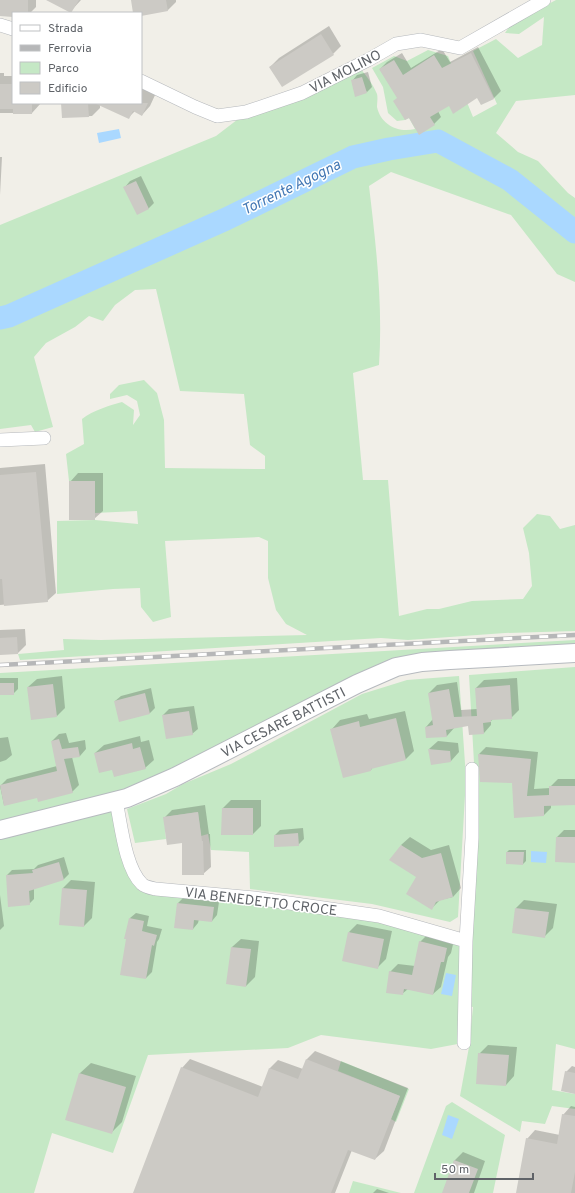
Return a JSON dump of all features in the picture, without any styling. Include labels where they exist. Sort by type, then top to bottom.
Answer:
[{"type":"street","name":"VIA MOLINO","points":[[142,81],[217,116],[246,112],[302,93],[368,60],[396,44],[421,40],[460,48],[544,0]]},
{"type":"street","points":[[0,25],[12,29]]},
{"type":"street","points":[[0,440],[44,438]]},
{"type":"street","name":"VIA CESARE BATTISTI","points":[[0,830],[127,798],[175,777],[357,684],[396,667],[422,662],[575,654]]},
{"type":"street","points":[[464,1043],[466,942],[472,838],[472,769]]},
{"type":"street","name":"VIA BENEDETTO CROCE","points":[[116,801],[128,861],[142,885],[156,889],[254,898],[379,916],[466,942]]},
{"type":"green space","points":[[556,0],[575,0],[575,95],[516,101],[496,133],[518,152],[538,161],[568,193],[575,198],[575,224],[514,173],[459,145],[439,139],[389,146],[353,154],[224,216],[0,316],[0,225],[216,136],[246,113],[360,68],[372,84],[377,94],[377,107],[382,119],[397,129],[415,129],[409,118],[397,121],[388,113],[383,87],[372,68],[394,56],[407,61],[428,50],[448,56],[473,117],[497,104],[473,51],[496,39],[518,58],[542,45],[544,17],[519,34],[505,33],[511,24]]},
{"type":"green space","points":[[439,143],[509,182],[575,234],[575,282],[557,274],[511,215],[391,172],[369,186],[379,298],[379,365],[353,373],[363,480],[388,480],[399,616],[427,609],[439,609],[472,601],[523,599],[532,586],[529,553],[523,528],[537,514],[550,516],[560,529],[575,525],[575,631],[505,633],[408,640],[381,638],[20,660],[18,654],[64,650],[63,639],[101,640],[307,635],[286,624],[276,610],[268,578],[268,541],[259,537],[165,541],[171,617],[153,622],[141,607],[140,588],[57,594],[57,521],[95,520],[138,524],[137,511],[95,513],[95,481],[69,481],[66,454],[84,444],[82,419],[96,411],[122,402],[134,410],[133,425],[140,415],[137,401],[127,395],[110,399],[110,394],[119,385],[144,380],[157,393],[164,420],[165,468],[265,469],[265,456],[250,445],[244,394],[180,391],[156,289],[135,290],[115,305],[103,321],[89,316],[75,327],[46,343],[34,357],[53,427],[35,432],[31,425],[0,429],[0,320],[10,317],[227,220],[354,158]]},
{"type":"green space","points":[[575,640],[575,647],[448,654],[125,792],[0,824],[0,673]]},
{"type":"green space","points":[[575,667],[575,1049],[556,1044],[552,1090],[575,1094],[575,1109],[552,1106],[545,1124],[522,1121],[520,1132],[460,1096],[469,1047],[473,1007],[465,1006],[463,1043],[431,1049],[321,1035],[288,1048],[148,1055],[113,1153],[52,1133],[34,1193],[0,1193],[0,830],[116,801],[143,885],[295,904],[472,943],[473,882],[477,815],[469,675]]},
{"type":"green space","points":[[459,676],[466,778],[458,917],[450,922],[372,904],[250,889],[249,852],[211,850],[208,834],[201,836],[198,812],[164,817],[166,839],[135,843],[127,809],[166,794],[183,784],[231,764],[362,694],[407,680]]},
{"type":"green space","points":[[341,1061],[409,1089],[396,1122],[391,1119],[400,1096],[338,1071]]},
{"type":"green space","points":[[452,1102],[505,1135],[493,1193],[414,1193],[446,1106]]},
{"type":"green space","points":[[353,1181],[401,1193],[349,1193]]},
{"type":"water","points":[[119,129],[121,138],[99,143],[97,133]]},
{"type":"water","points":[[531,851],[547,852],[546,863],[531,862]]},
{"type":"water","points":[[446,973],[456,975],[452,996],[441,994]]},
{"type":"water","points":[[448,1115],[459,1119],[452,1139],[442,1135]]},
{"type":"building","points":[[0,0],[28,0],[28,12],[12,12],[12,17],[0,16]]},
{"type":"building","points":[[46,0],[79,0],[72,12]]},
{"type":"building","points":[[131,0],[166,0],[168,11],[142,16],[142,12],[133,12]]},
{"type":"building","points":[[321,34],[334,55],[282,87],[269,67]]},
{"type":"building","points":[[471,53],[494,99],[481,105],[477,98],[453,114],[449,106],[430,117],[435,125],[419,135],[409,118],[405,120],[393,101],[397,98],[379,69],[394,60],[403,75],[434,55],[442,68]]},
{"type":"building","points":[[362,77],[367,93],[355,97],[351,80]]},
{"type":"building","points":[[0,84],[12,84],[12,104],[32,104],[32,114],[13,114],[13,109],[0,109]]},
{"type":"building","points":[[148,103],[142,116],[133,111],[129,119],[96,104]]},
{"type":"building","points":[[61,104],[88,104],[89,117],[62,118]]},
{"type":"building","points":[[136,181],[149,209],[137,215],[123,187]]},
{"type":"building","points":[[36,472],[48,602],[4,606],[2,579],[0,579],[0,475]]},
{"type":"building","points":[[69,481],[95,481],[95,520],[69,520]]},
{"type":"building","points":[[17,637],[18,654],[0,655],[0,638]]},
{"type":"building","points":[[0,683],[14,683],[14,695],[0,695]]},
{"type":"building","points":[[53,684],[57,717],[31,720],[27,687]]},
{"type":"building","points":[[510,685],[512,719],[491,720],[491,722],[483,723],[484,734],[469,735],[468,726],[446,730],[447,737],[426,738],[425,727],[433,725],[428,693],[449,689],[454,717],[477,716],[475,688]]},
{"type":"building","points":[[145,693],[150,714],[119,722],[114,701]]},
{"type":"building","points":[[189,711],[193,735],[166,739],[162,715]]},
{"type":"building","points":[[396,718],[406,760],[343,778],[330,729],[359,721],[360,727]]},
{"type":"building","points":[[59,739],[62,749],[78,747],[80,757],[64,759],[73,793],[38,802],[37,798],[4,806],[0,785],[57,771],[51,741]]},
{"type":"building","points":[[132,743],[133,749],[140,747],[146,769],[114,777],[112,770],[99,773],[94,753]]},
{"type":"building","points":[[428,749],[450,751],[451,762],[431,765]]},
{"type":"building","points":[[478,754],[531,759],[527,796],[549,795],[549,786],[575,786],[575,805],[544,806],[544,816],[514,818],[512,783],[480,782]]},
{"type":"building","points":[[222,808],[253,808],[253,835],[221,835]]},
{"type":"building","points":[[198,812],[203,841],[204,875],[182,875],[182,843],[167,845],[163,817]]},
{"type":"building","points":[[298,833],[299,846],[274,847],[274,835]]},
{"type":"building","points":[[556,837],[575,837],[575,863],[555,862]]},
{"type":"building","points":[[401,845],[422,858],[441,853],[453,897],[436,902],[432,910],[406,894],[416,877],[389,860]]},
{"type":"building","points":[[506,852],[524,852],[523,865],[506,864]]},
{"type":"building","points":[[59,862],[64,880],[29,891],[30,905],[8,907],[6,875],[33,873],[32,870]]},
{"type":"building","points":[[62,888],[87,890],[84,927],[59,925]]},
{"type":"building","points":[[177,903],[214,907],[212,922],[194,920],[193,930],[174,928]]},
{"type":"building","points":[[515,908],[549,912],[545,938],[512,933]]},
{"type":"building","points":[[129,918],[144,921],[142,931],[157,935],[154,946],[152,945],[146,979],[120,975],[126,939],[124,939]]},
{"type":"building","points":[[348,932],[384,939],[378,969],[342,961]]},
{"type":"building","points":[[419,941],[447,948],[444,962],[441,962],[433,995],[404,989],[403,995],[386,993],[389,971],[412,975]]},
{"type":"building","points":[[231,947],[251,949],[246,987],[226,984]]},
{"type":"building","points":[[478,1053],[509,1055],[506,1086],[476,1084]]},
{"type":"building","points":[[306,1059],[400,1096],[375,1160],[348,1150],[331,1193],[133,1193],[181,1067],[258,1097],[269,1068],[298,1079]]},
{"type":"building","points":[[565,1071],[575,1073],[575,1094],[561,1091]]},
{"type":"building","points":[[79,1073],[126,1087],[112,1134],[65,1120]]},
{"type":"building","points":[[562,1114],[575,1116],[575,1172],[571,1193],[516,1193],[526,1138],[557,1144]]},
{"type":"building","points":[[454,1160],[478,1169],[469,1193],[442,1193]]},
{"type":"waterway","name":"Torrente Agogna","points":[[0,318],[9,316],[226,219],[353,157],[389,149],[438,141],[510,180],[575,232]]},
{"type":"railway","points":[[0,665],[575,635]]}]
